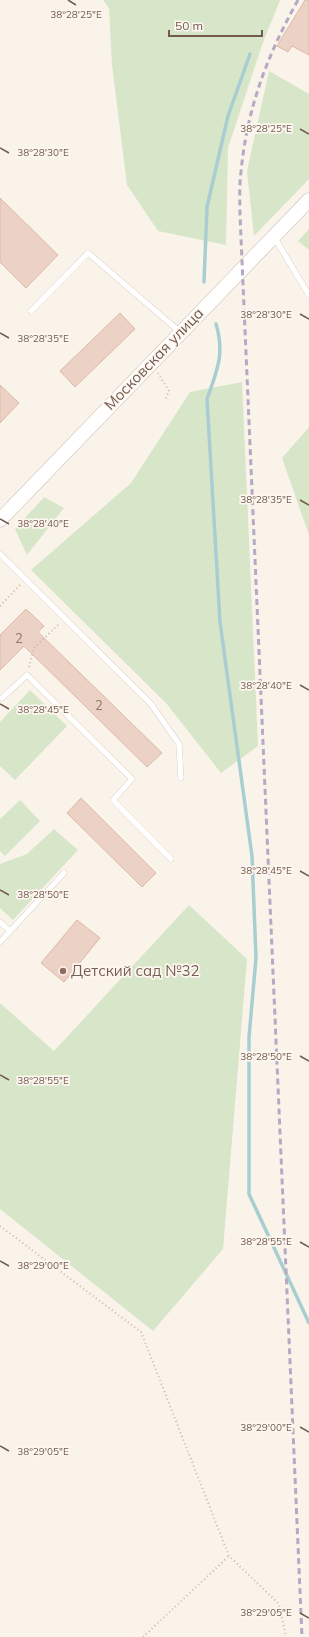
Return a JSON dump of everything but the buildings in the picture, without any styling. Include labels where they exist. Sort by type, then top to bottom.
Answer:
[{"type":"street","name":"Московская улица","points":[[0,520],[309,200]]},
{"type":"lane","points":[[274,236],[309,295]]},
{"type":"lane","points":[[31,311],[88,253],[180,332]]},
{"type":"lane","points":[[0,554],[151,704],[179,744],[181,778]]},
{"type":"lane","points":[[1,698],[27,675],[132,779],[113,800],[171,859]]},
{"type":"lane","points":[[0,942],[64,873]]},
{"type":"lane","points":[[0,922],[10,931]]},
{"type":"path","points":[[157,371],[169,391],[165,400]]},
{"type":"path","points":[[0,606],[26,579]]},
{"type":"path","points":[[27,675],[34,648],[65,618]]},
{"type":"path","points":[[0,1226],[141,1332],[230,1556],[279,1604],[286,1637]]},
{"type":"path","points":[[144,1637],[230,1556]]},
{"type":"green space","points":[[103,0],[280,0],[262,45],[228,148],[226,245],[158,231],[127,185],[112,65],[109,8]]},
{"type":"green space","points":[[269,71],[309,94],[309,179],[254,236],[247,171]]},
{"type":"green space","points":[[309,229],[309,250],[298,241]]},
{"type":"green space","points":[[242,382],[258,746],[221,773],[166,703],[31,570],[131,483],[190,392]]},
{"type":"green space","points":[[309,427],[309,535],[282,458]]},
{"type":"green space","points":[[44,497],[64,508],[27,555],[15,529]]},
{"type":"green space","points":[[30,690],[67,726],[15,780],[0,766],[0,722]]},
{"type":"green space","points":[[20,800],[40,821],[5,856],[0,851],[0,819]]},
{"type":"green space","points":[[54,829],[78,850],[13,920],[0,908],[0,864],[27,854]]},
{"type":"green space","points":[[189,905],[247,959],[223,1249],[153,1331],[0,1209],[0,1003],[54,1051]]},
{"type":"waterway","points":[[204,282],[207,207],[228,116],[250,54]]},
{"type":"waterway","points":[[216,324],[219,335],[220,354],[217,371],[207,399],[220,622],[252,856],[256,958],[249,1037],[249,1194],[309,1323]]},
{"type":"railway","points":[[298,0],[268,62],[253,104],[240,177],[240,215],[302,1637]]},
{"type":"place","name":"Детский сад №32","points":[[63,971]]}]
